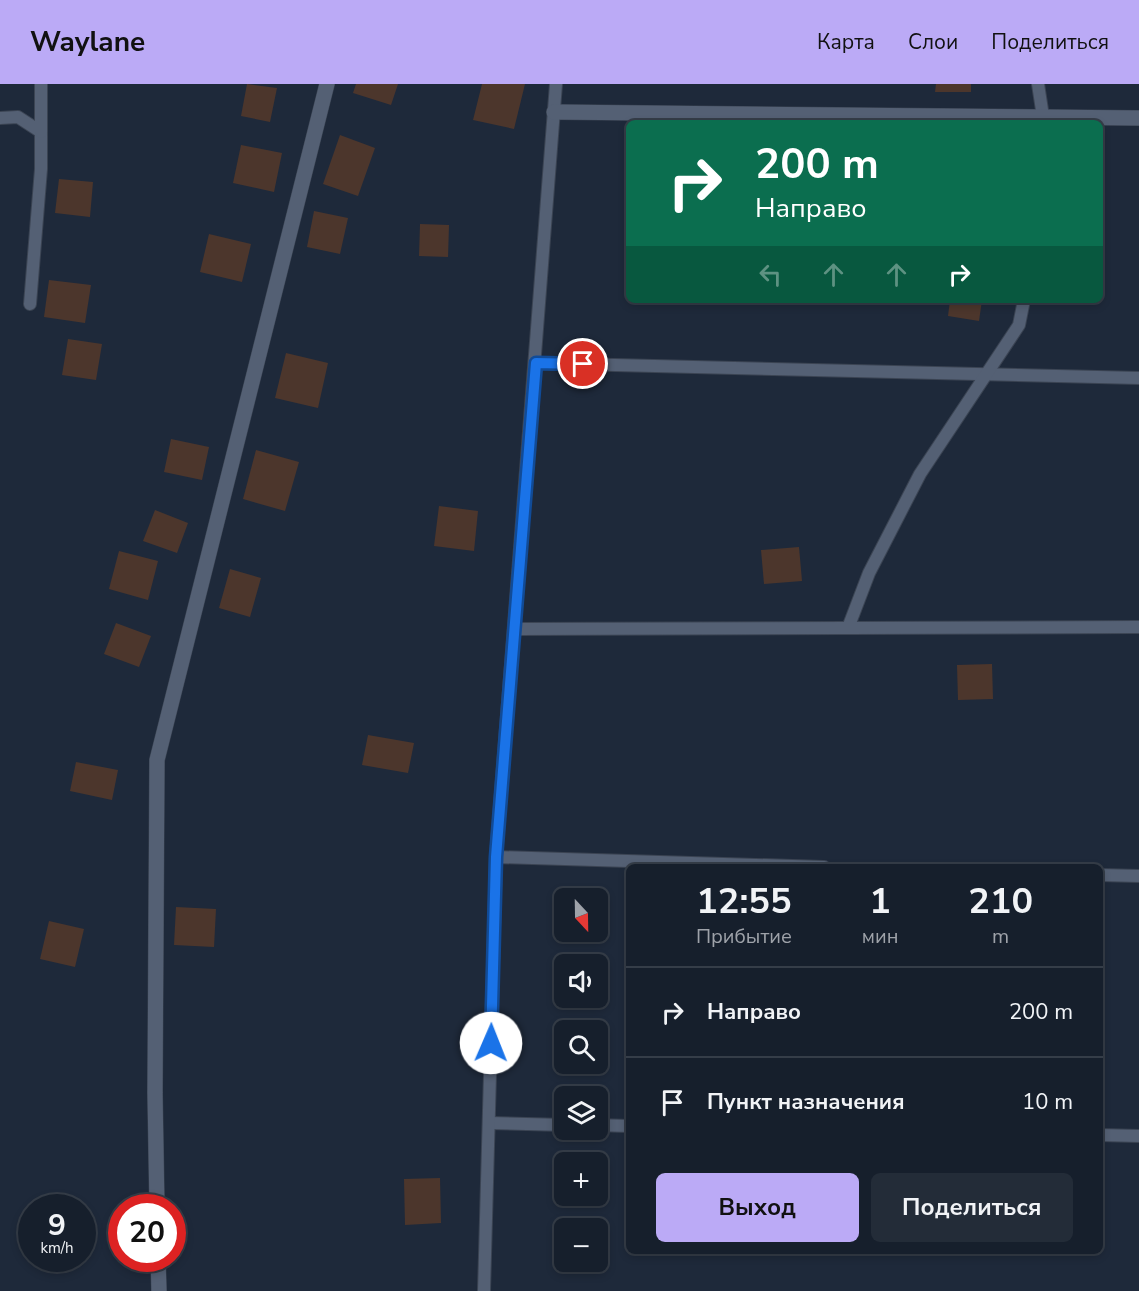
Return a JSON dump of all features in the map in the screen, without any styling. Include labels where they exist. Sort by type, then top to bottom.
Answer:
[{"type":"street","points":[[157,1194],[155,1093],[157,760],[327,84]]},
{"type":"street","points":[[554,112],[1044,120],[1139,118]]},
{"type":"street","points":[[158,1272],[159,1291]]},
{"type":"lane","points":[[30,304],[41,170],[41,84]]},
{"type":"lane","points":[[484,1291],[496,857],[556,84]]},
{"type":"lane","points":[[1038,84],[1044,120]]},
{"type":"lane","points":[[0,118],[18,117],[40,132]]},
{"type":"lane","points":[[848,628],[869,573],[920,474],[1019,325],[1023,303]]},
{"type":"lane","points":[[536,363],[1139,378]]},
{"type":"lane","points":[[515,629],[1139,627]]},
{"type":"lane","points":[[496,857],[726,864]]},
{"type":"lane","points":[[1103,875],[1139,876]]},
{"type":"lane","points":[[489,1123],[554,1125]]},
{"type":"lane","points":[[608,1125],[626,1126]]},
{"type":"lane","points":[[1103,1135],[1139,1136]]},
{"type":"building","points":[[247,84],[277,88],[270,122],[241,116]]},
{"type":"building","points":[[356,84],[398,84],[391,105],[353,93]]},
{"type":"building","points":[[482,84],[525,84],[514,129],[473,120]]},
{"type":"building","points":[[936,84],[971,84],[971,92],[935,92]]},
{"type":"building","points":[[340,135],[375,148],[358,196],[323,184]]},
{"type":"building","points":[[241,145],[282,153],[274,192],[233,183]]},
{"type":"building","points":[[59,179],[93,182],[90,217],[55,213]]},
{"type":"building","points":[[314,211],[348,218],[340,254],[307,247]]},
{"type":"building","points":[[420,224],[449,225],[448,257],[419,256]]},
{"type":"building","points":[[209,234],[251,244],[242,282],[200,272]]},
{"type":"building","points":[[49,280],[91,285],[85,323],[44,317]]},
{"type":"building","points":[[950,303],[982,303],[979,321],[948,316]]},
{"type":"building","points":[[68,339],[102,344],[96,380],[62,375]]},
{"type":"building","points":[[286,353],[328,363],[318,408],[275,398]]},
{"type":"building","points":[[171,439],[209,447],[202,480],[164,472]]},
{"type":"building","points":[[256,450],[299,462],[285,511],[243,499]]},
{"type":"building","points":[[439,506],[478,511],[474,551],[434,546]]},
{"type":"building","points":[[155,510],[188,523],[177,553],[143,541]]},
{"type":"building","points":[[799,547],[802,581],[764,584],[761,550]]},
{"type":"building","points":[[119,551],[158,561],[148,600],[109,589]]},
{"type":"building","points":[[230,569],[261,578],[250,617],[219,608]]},
{"type":"building","points":[[116,623],[151,636],[139,667],[104,654]]},
{"type":"building","points":[[992,664],[993,699],[958,700],[957,665]]},
{"type":"building","points":[[368,735],[414,743],[408,773],[362,765]]},
{"type":"building","points":[[76,762],[118,770],[112,800],[70,791]]},
{"type":"building","points":[[176,907],[216,909],[214,947],[174,945]]},
{"type":"building","points":[[49,921],[84,929],[75,967],[40,959]]},
{"type":"building","points":[[440,1178],[441,1223],[405,1225],[404,1179]]},
{"type":"route","points":[[491,1043],[496,857],[536,363],[583,364]]}]
